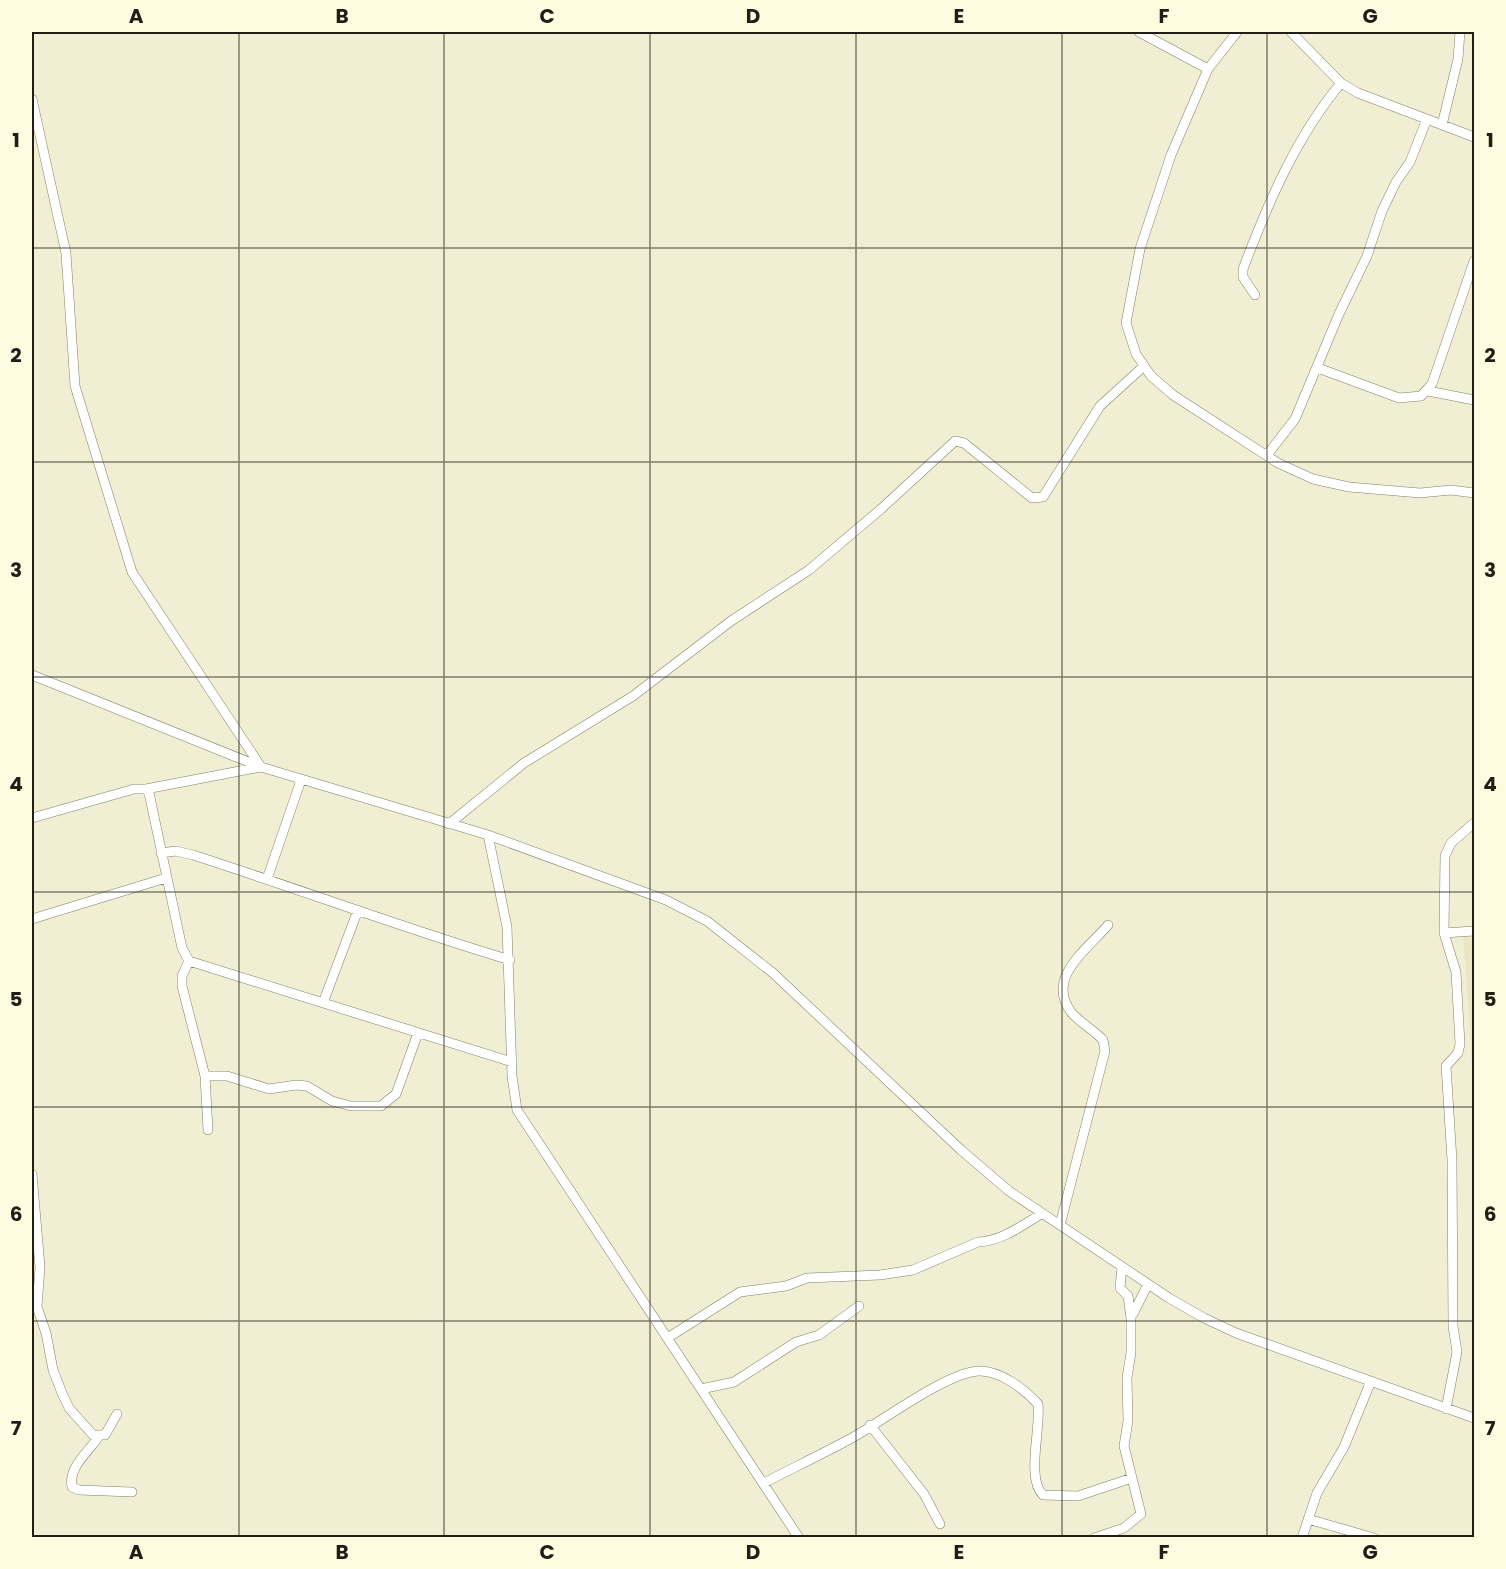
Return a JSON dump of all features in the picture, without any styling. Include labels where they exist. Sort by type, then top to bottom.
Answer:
[{"type":"street","points":[[1139,32],[1208,69]]},
{"type":"street","points":[[1237,32],[1208,69],[1171,155],[1140,249],[1130,289],[1126,323],[1136,354],[1150,376],[1173,395],[1267,455],[1313,479],[1349,487],[1420,493],[1451,490],[1474,493]]},
{"type":"street","points":[[1291,32],[1341,83],[1358,93],[1474,137]]},
{"type":"street","points":[[1442,125],[1458,59],[1460,32]]},
{"type":"street","points":[[1255,295],[1243,277],[1243,269],[1263,216],[1312,122],[1341,83]]},
{"type":"street","points":[[32,99],[66,253],[75,386],[132,572],[261,767]]},
{"type":"street","points":[[1267,455],[1295,419],[1339,314],[1367,256],[1382,211],[1396,182],[1410,162],[1427,119]]},
{"type":"street","points":[[1318,368],[1399,398],[1415,398],[1428,391],[1474,261]]},
{"type":"street","points":[[449,824],[524,764],[633,696],[731,621],[808,570],[881,509],[955,441],[964,443],[1032,498],[1043,497],[1100,406],[1144,366]]},
{"type":"street","points":[[1428,391],[1474,400]]},
{"type":"street","points":[[32,675],[261,767],[488,835],[666,900],[723,932],[773,973],[960,1150],[1009,1191],[1148,1284],[1204,1318],[1236,1333],[1474,1418]]},
{"type":"street","points":[[32,818],[134,789],[146,789],[261,767]]},
{"type":"street","points":[[267,879],[301,780]]},
{"type":"street","points":[[146,789],[182,948],[189,961],[512,1062]]},
{"type":"street","points":[[1446,1409],[1457,1352],[1453,1326],[1452,1160],[1446,1066],[1458,1053],[1460,1044],[1456,972],[1444,933],[1446,852],[1474,823]]},
{"type":"street","points":[[488,835],[504,901],[510,960],[513,1096],[517,1110],[669,1337],[799,1538]]},
{"type":"street","points":[[161,853],[176,851],[193,855],[510,960]]},
{"type":"street","points":[[32,919],[166,878]]},
{"type":"street","points":[[323,1003],[358,910]]},
{"type":"street","points":[[1060,1225],[1105,1051],[1103,1040],[1071,1012],[1064,995],[1064,986],[1073,961],[1108,925]]},
{"type":"street","points":[[1444,933],[1474,931]]},
{"type":"street","points":[[189,961],[182,976],[182,986],[206,1076],[208,1130]]},
{"type":"street","points":[[206,1076],[227,1076],[269,1089],[296,1085],[307,1086],[332,1101],[351,1106],[381,1107],[396,1094],[418,1033]]},
{"type":"street","points":[[32,1174],[40,1267],[37,1307],[52,1370],[69,1408],[93,1435],[105,1435],[117,1414]]},
{"type":"street","points":[[669,1337],[740,1292],[776,1288],[807,1278],[913,1270],[978,1242],[989,1242],[1009,1234],[1041,1214]]},
{"type":"street","points":[[1094,1538],[1124,1528],[1141,1514],[1124,1446],[1128,1421],[1127,1378],[1131,1353],[1131,1318],[1128,1296],[1120,1288],[1122,1267]]},
{"type":"street","points":[[1131,1318],[1137,1300],[1148,1284]]},
{"type":"street","points":[[701,1389],[734,1382],[796,1342],[819,1335],[859,1306]]},
{"type":"street","points":[[764,1483],[852,1438],[870,1425],[963,1374],[979,1371],[995,1373],[1038,1404],[1040,1419],[1035,1479],[1037,1489],[1043,1495],[1078,1496],[1132,1478]]},
{"type":"street","points":[[1302,1538],[1317,1493],[1344,1447],[1371,1382]]},
{"type":"street","points":[[870,1425],[924,1494],[940,1524]]},
{"type":"street","points":[[99,1436],[83,1454],[71,1481],[72,1487],[79,1490],[132,1492]]},
{"type":"street","points":[[1308,1519],[1374,1538]]},
{"type":"shaded area","points":[[1463,932],[1474,937],[1474,1095]]}]
